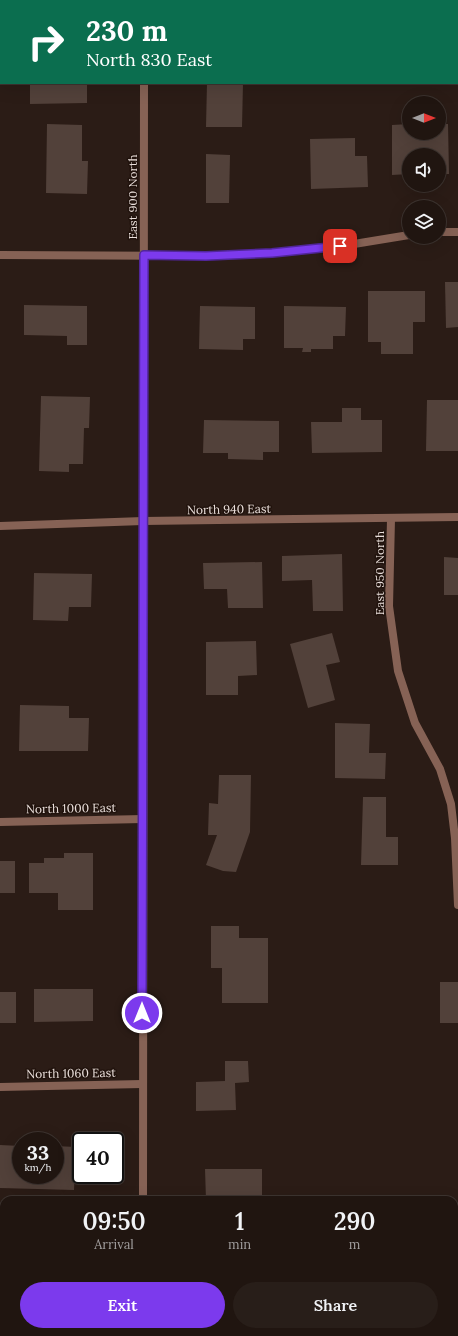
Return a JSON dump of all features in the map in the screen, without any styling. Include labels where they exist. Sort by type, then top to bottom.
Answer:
[{"type":"street","name":"East 900 North","points":[[143,1196],[144,84]]},
{"type":"street","points":[[446,232],[458,232]]},
{"type":"street","points":[[0,255],[206,256],[272,253],[354,244],[402,236]]},
{"type":"street","name":"North 940 East","points":[[0,526],[143,521],[458,517]]},
{"type":"street","name":"East 950 North","points":[[391,518],[389,606],[398,671],[415,723],[440,769],[451,804],[455,838],[458,904]]},
{"type":"street","name":"North 1000 East","points":[[0,822],[143,819]]},
{"type":"street","name":"North 1060 East","points":[[0,1087],[142,1084]]},
{"type":"building","points":[[30,84],[87,84],[87,103],[30,104]]},
{"type":"building","points":[[207,84],[243,84],[242,127],[206,127]]},
{"type":"building","points":[[47,124],[82,125],[82,161],[88,161],[87,194],[46,193]]},
{"type":"building","points":[[402,124],[402,140],[446,140],[446,124],[448,124],[449,174],[446,174],[446,148],[402,148],[402,174],[392,175],[392,125]]},
{"type":"building","points":[[355,138],[355,156],[367,156],[368,187],[311,189],[310,139]]},
{"type":"building","points":[[206,154],[230,155],[229,203],[206,203]]},
{"type":"building","points":[[445,282],[458,282],[458,327],[446,328]]},
{"type":"building","points":[[368,291],[425,291],[425,322],[413,322],[413,354],[381,354],[381,342],[368,342]]},
{"type":"building","points":[[24,305],[87,306],[87,345],[67,345],[67,336],[24,335]]},
{"type":"building","points":[[200,306],[255,307],[255,339],[243,339],[243,350],[199,349]]},
{"type":"building","points":[[284,306],[346,307],[345,336],[333,336],[333,349],[311,349],[311,352],[302,352],[303,348],[284,348]]},
{"type":"building","points":[[41,396],[90,397],[89,428],[84,428],[83,464],[69,464],[69,472],[39,471]]},
{"type":"building","points":[[427,400],[458,400],[458,451],[426,451]]},
{"type":"building","points":[[342,408],[361,408],[361,420],[382,420],[382,452],[312,453],[311,422],[342,422]]},
{"type":"building","points":[[204,420],[279,421],[279,452],[263,452],[263,460],[228,459],[228,453],[203,453]]},
{"type":"building","points":[[342,554],[343,611],[313,611],[312,580],[282,581],[282,556]]},
{"type":"building","points":[[444,557],[458,558],[458,595],[444,595]]},
{"type":"building","points":[[262,562],[263,608],[228,608],[227,589],[204,589],[203,563]]},
{"type":"building","points":[[34,573],[92,574],[91,607],[69,607],[68,621],[33,620]]},
{"type":"building","points":[[332,633],[340,662],[326,665],[335,700],[308,708],[290,644]]},
{"type":"building","points":[[256,641],[257,675],[238,676],[238,695],[206,695],[206,642]]},
{"type":"building","points":[[20,705],[69,706],[69,718],[89,718],[88,751],[19,751]]},
{"type":"building","points":[[335,723],[370,724],[369,753],[386,753],[385,779],[335,778]]},
{"type":"building","points":[[219,775],[251,775],[250,832],[236,872],[223,871],[206,865],[217,835],[208,835],[209,803],[218,804]]},
{"type":"building","points":[[363,797],[386,797],[386,837],[398,837],[398,865],[361,865]]},
{"type":"building","points":[[64,853],[93,853],[93,910],[58,910],[58,893],[29,893],[29,863],[44,863],[44,858],[64,858]]},
{"type":"building","points":[[0,861],[15,861],[15,893],[0,893]]},
{"type":"building","points":[[211,926],[239,926],[239,938],[268,938],[268,1003],[222,1003],[222,968],[211,968]]},
{"type":"building","points":[[440,982],[458,982],[458,1023],[440,1023]]},
{"type":"building","points":[[34,989],[93,989],[93,1021],[34,1022]]},
{"type":"building","points":[[0,992],[16,992],[16,1023],[0,1023]]},
{"type":"building","points":[[225,1061],[248,1061],[249,1082],[235,1083],[236,1110],[196,1111],[196,1082],[225,1081]]},
{"type":"building","points":[[0,1145],[12,1146],[12,1184],[64,1184],[64,1146],[72,1147],[72,1184],[74,1184],[74,1190],[0,1188]]},
{"type":"building","points":[[205,1169],[262,1169],[262,1196],[206,1196]]},
{"type":"route","points":[[142,1013],[144,255],[206,256],[272,253],[340,246]]}]
